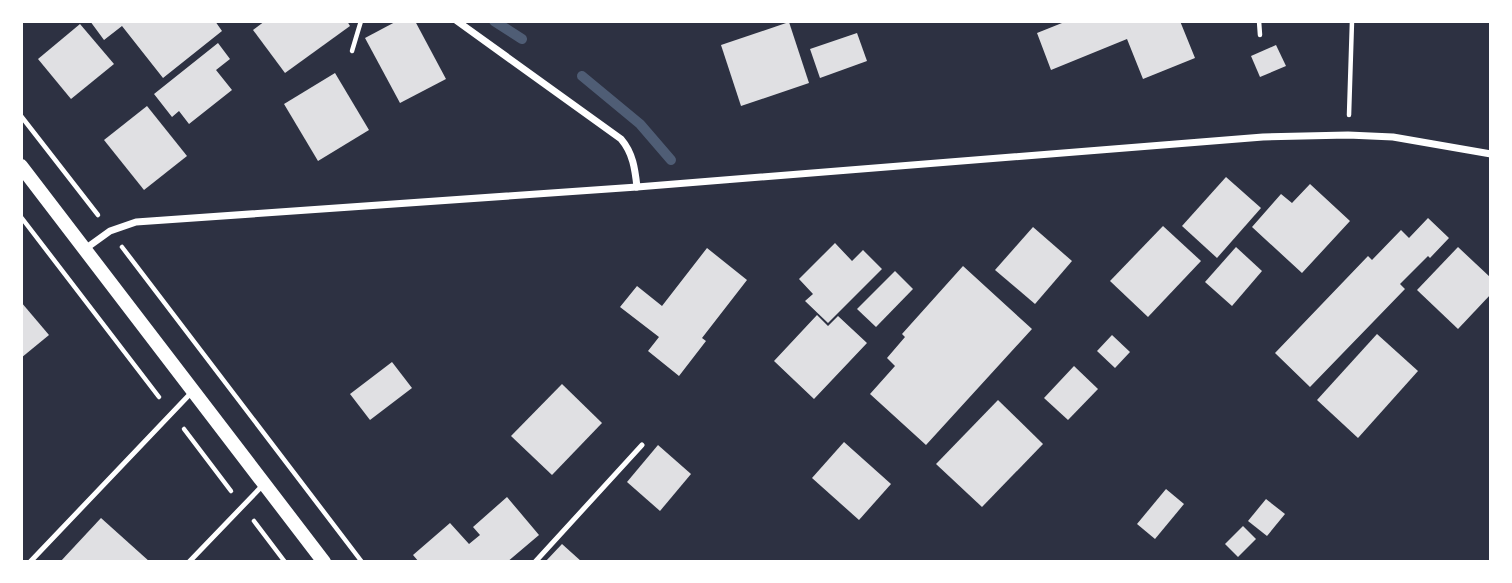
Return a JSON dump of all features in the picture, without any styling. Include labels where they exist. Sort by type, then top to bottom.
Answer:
[{"type":"main road","points":[[21,166],[324,562]]},
{"type":"street","points":[[457,21],[610,130],[627,147],[634,164],[637,187]]},
{"type":"street","points":[[85,249],[110,231],[136,222],[637,187],[1263,137],[1393,137],[1491,154]]},
{"type":"lane","points":[[30,562],[193,391]]},
{"type":"lane","points":[[535,562],[642,445]]},
{"type":"lane","points":[[189,562],[264,484]]},
{"type":"path","points":[[352,51],[361,21]]},
{"type":"path","points":[[1259,21],[1260,35]]},
{"type":"path","points":[[1348,135],[1352,21]]},
{"type":"path","points":[[21,116],[97,214]]},
{"type":"path","points":[[21,217],[285,562]]},
{"type":"path","points":[[123,247],[362,562]]},
{"type":"building","points":[[90,21],[215,21],[222,31],[163,78],[122,26],[104,40]]},
{"type":"building","points":[[265,21],[347,21],[350,26],[285,73],[253,30]]},
{"type":"building","points":[[397,21],[415,21],[446,79],[400,103],[365,38]]},
{"type":"building","points":[[1067,21],[1180,21],[1195,58],[1143,79],[1127,39],[1051,70],[1037,33]]},
{"type":"building","points":[[789,22],[809,83],[741,106],[721,45]]},
{"type":"building","points":[[80,24],[114,64],[71,99],[38,59]]},
{"type":"building","points":[[857,33],[867,61],[820,78],[810,49]]},
{"type":"building","points":[[218,43],[230,59],[216,70],[232,90],[189,124],[179,111],[172,117],[154,94]]},
{"type":"building","points":[[1276,45],[1286,66],[1260,77],[1251,56]]},
{"type":"building","points":[[335,73],[369,130],[318,161],[284,104]]},
{"type":"building","points":[[147,106],[187,156],[144,190],[104,140]]},
{"type":"building","points":[[1226,177],[1261,208],[1217,258],[1182,226]]},
{"type":"building","points":[[1310,184],[1350,221],[1302,273],[1252,227],[1281,194],[1292,203]]},
{"type":"building","points":[[1428,218],[1449,238],[1400,284],[1405,289],[1310,387],[1275,353],[1368,256],[1372,260],[1401,230],[1409,238]]},
{"type":"building","points":[[1163,226],[1201,261],[1148,317],[1110,281]]},
{"type":"building","points":[[1033,227],[1072,261],[1035,304],[995,270]]},
{"type":"building","points":[[835,243],[852,261],[863,250],[882,269],[828,323],[805,301],[813,294],[799,279]]},
{"type":"building","points":[[1236,247],[1262,271],[1232,306],[1205,282]]},
{"type":"building","points":[[1458,247],[1491,278],[1491,294],[1458,329],[1417,290]]},
{"type":"building","points":[[707,248],[747,280],[702,338],[706,341],[679,376],[648,351],[659,337],[620,307],[637,286],[662,306]]},
{"type":"building","points":[[963,266],[1032,329],[926,445],[870,394],[895,366],[887,358],[905,337],[902,334]]},
{"type":"building","points":[[895,271],[913,289],[876,327],[857,309]]},
{"type":"building","points":[[21,302],[49,335],[21,358]]},
{"type":"building","points":[[817,315],[828,326],[838,316],[867,343],[814,399],[774,361]]},
{"type":"building","points":[[1377,334],[1418,371],[1358,438],[1317,400]]},
{"type":"building","points":[[1112,335],[1130,352],[1115,368],[1097,351]]},
{"type":"building","points":[[392,362],[412,388],[370,420],[350,394]]},
{"type":"building","points":[[1074,366],[1098,389],[1068,420],[1044,398]]},
{"type":"building","points":[[562,384],[602,423],[552,475],[511,436]]},
{"type":"building","points":[[998,400],[1043,444],[982,507],[936,464]]},
{"type":"building","points":[[844,442],[891,484],[859,520],[812,478]]},
{"type":"building","points":[[658,445],[691,474],[660,511],[627,482]]},
{"type":"building","points":[[1166,489],[1184,504],[1155,539],[1137,524]]},
{"type":"building","points":[[507,497],[539,535],[507,562],[419,562],[413,555],[450,523],[469,544],[480,535],[473,527]]},
{"type":"building","points":[[1266,499],[1285,514],[1267,536],[1248,521]]},
{"type":"building","points":[[101,518],[150,562],[60,562]]},
{"type":"building","points":[[1243,526],[1256,539],[1238,557],[1225,544]]},
{"type":"building","points":[[562,544],[582,562],[545,562]]},
{"type":"waterway","points":[[494,21],[522,39]]},
{"type":"waterway","points":[[582,76],[640,124],[671,160]]}]
